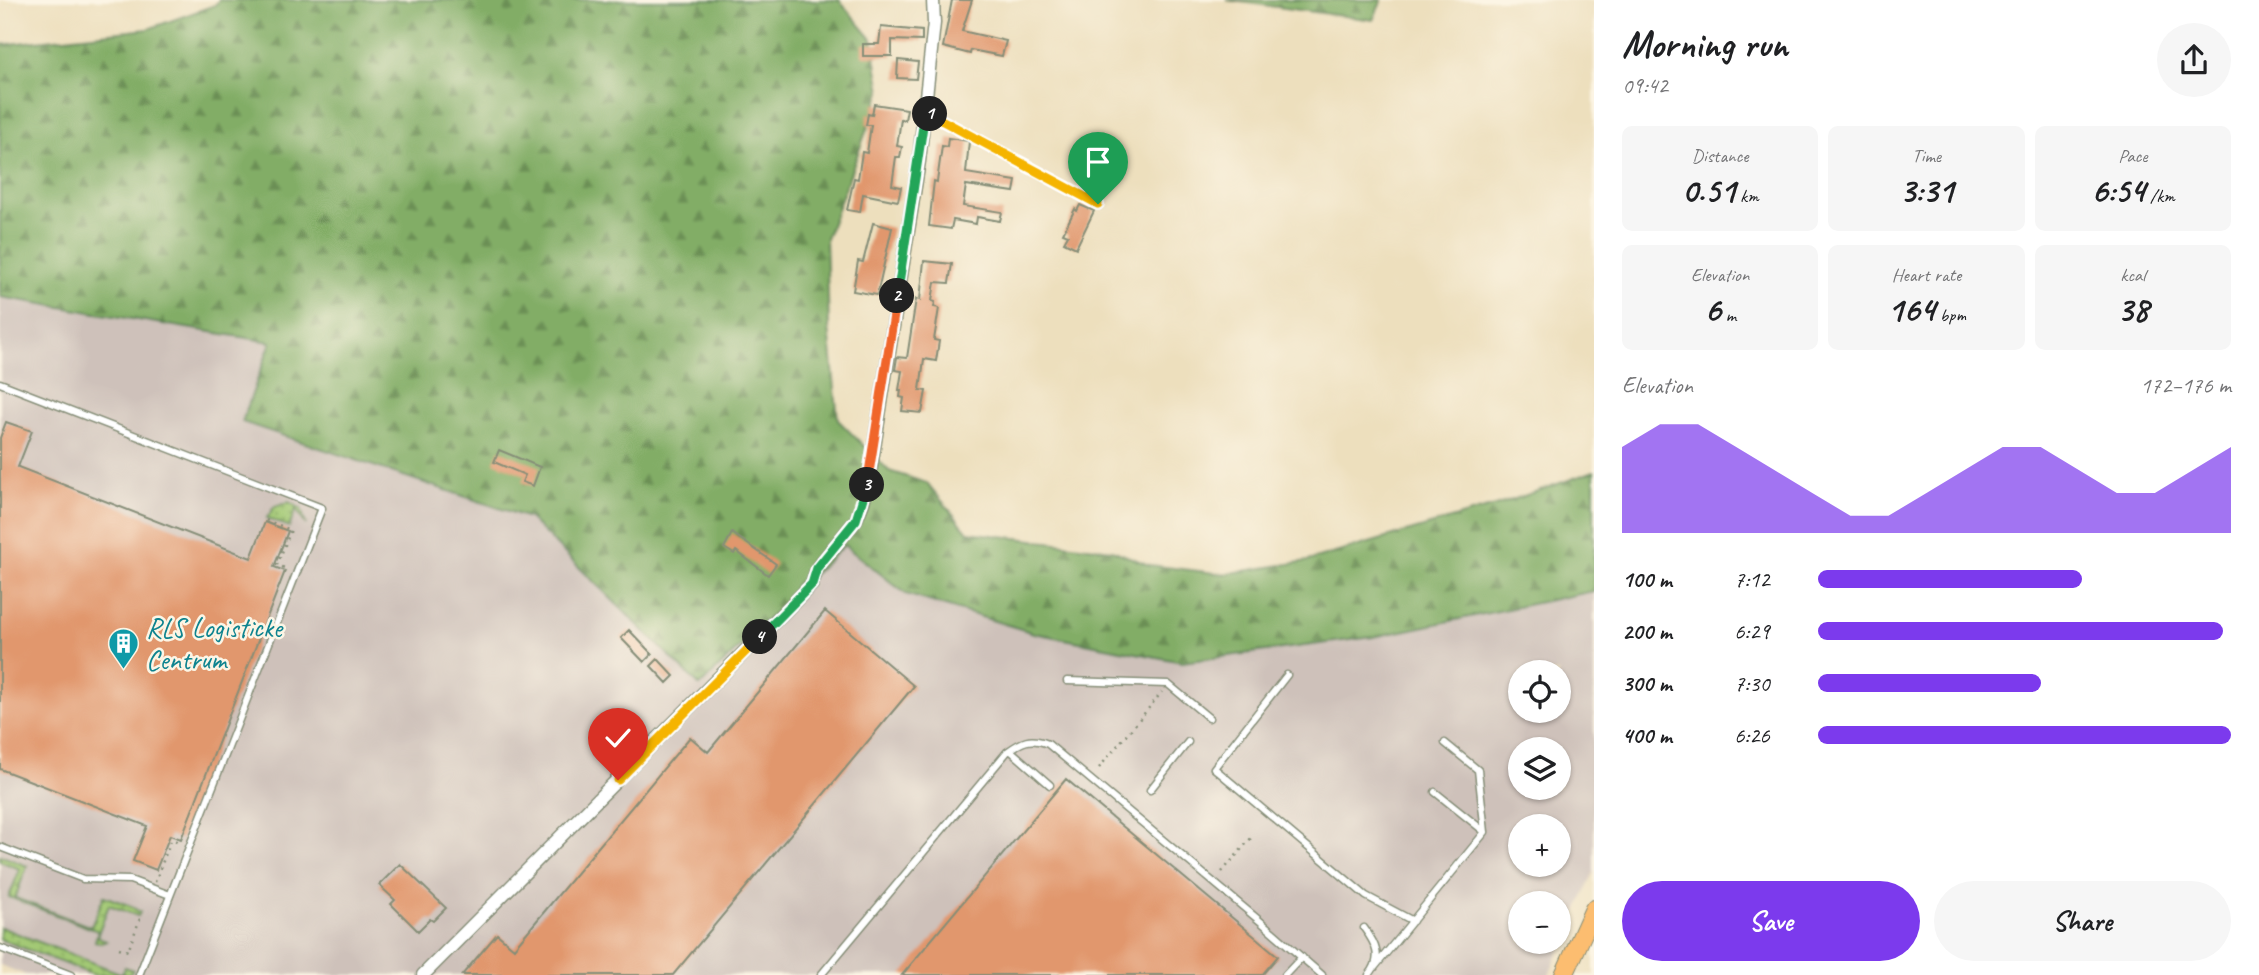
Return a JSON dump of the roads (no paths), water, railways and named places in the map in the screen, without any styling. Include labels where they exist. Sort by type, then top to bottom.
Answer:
[{"type":"main road","points":[[1564,975],[1594,909]]},
{"type":"street","points":[[423,975],[812,584],[817,568],[856,520],[870,473],[925,113],[934,23],[933,0]]},
{"type":"lane","points":[[925,113],[1098,204]]},
{"type":"lane","points":[[0,383],[322,508],[139,975]]},
{"type":"lane","points":[[1286,676],[1214,768],[1366,896],[1413,921]]},
{"type":"lane","points":[[1066,681],[1168,684],[1209,718]]},
{"type":"lane","points":[[821,975],[1010,750],[1027,739],[1048,744],[1322,975]]},
{"type":"lane","points":[[1150,790],[1188,742]]},
{"type":"lane","points":[[1369,975],[1485,832],[1478,770],[1445,743]]},
{"type":"lane","points":[[1010,750],[1050,785]]},
{"type":"lane","points":[[1435,792],[1485,832]]},
{"type":"lane","points":[[0,847],[83,879],[130,880],[170,895]]},
{"type":"lane","points":[[1364,928],[1377,948],[1378,956],[1374,968]]},
{"type":"lane","points":[[1377,948],[1396,942]]},
{"type":"lane","points":[[0,948],[71,975]]},
{"type":"lane","points":[[1285,975],[1301,957]]},
{"type":"place","name":"RLS Logisticke Centrum","points":[[123,670]]}]
